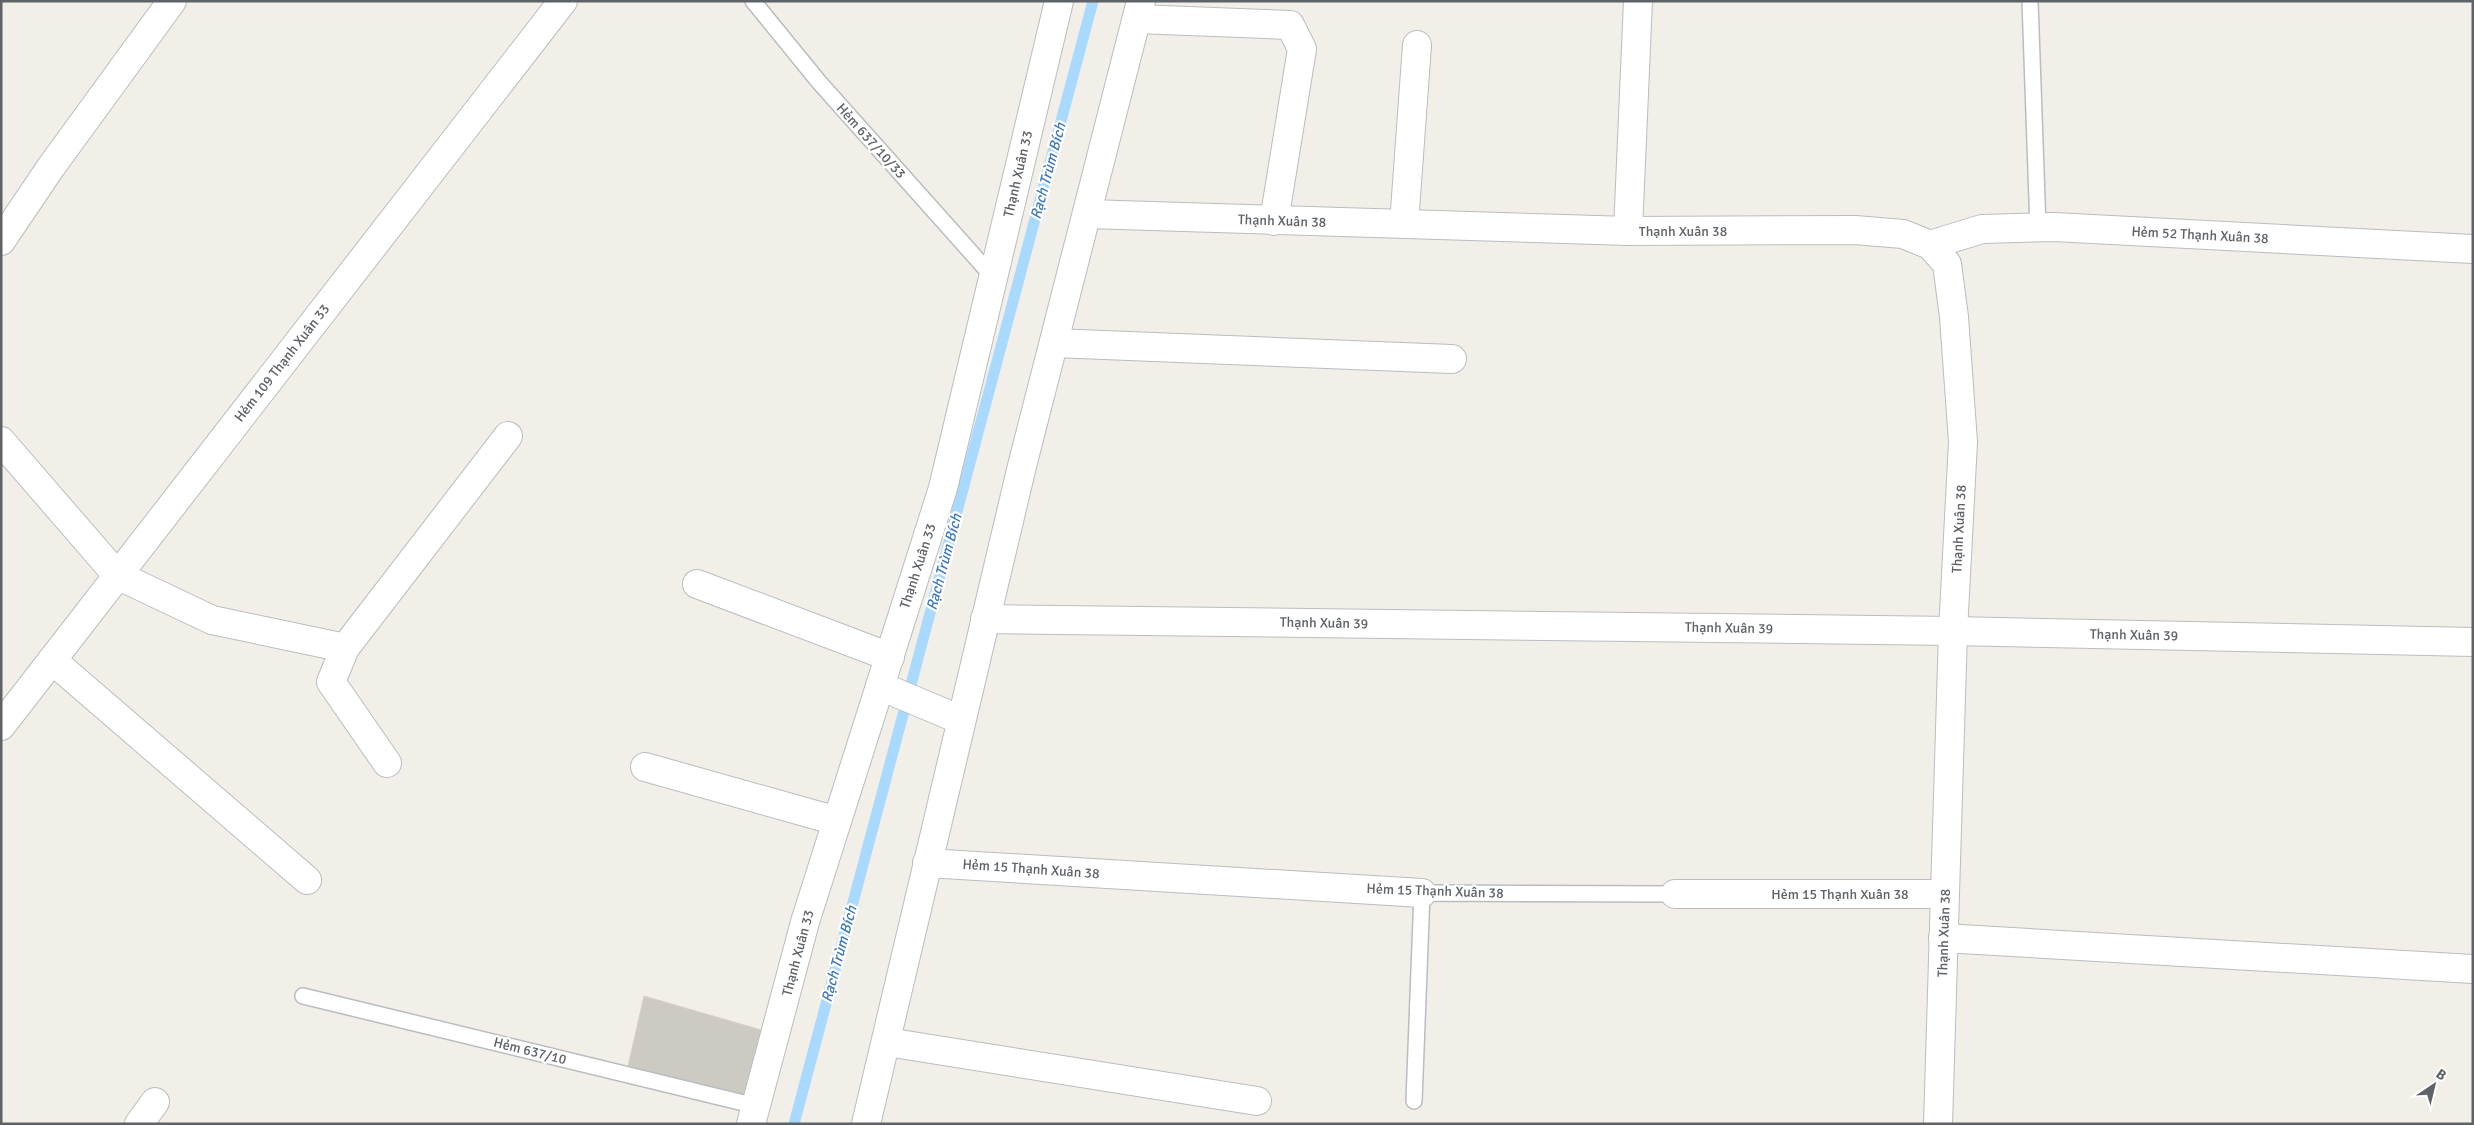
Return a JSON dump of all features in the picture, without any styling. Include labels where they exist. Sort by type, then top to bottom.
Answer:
[{"type":"street","points":[[1,241],[172,1]]},
{"type":"street","name":"Hẻm 109 Thạnh Xuân 33","points":[[1,726],[563,1]]},
{"type":"street","name":"Thạnh Xuân 33","points":[[754,1115],[805,922],[943,488],[1059,1]]},
{"type":"street","name":"Thạnh Xuân 38","points":[[1628,231],[1638,1]]},
{"type":"street","points":[[866,1124],[887,1042],[961,720],[1139,10],[1290,25],[1302,49],[1274,220]]},
{"type":"street","points":[[1404,224],[1416,45]]},
{"type":"street","name":"Thạnh Xuân 38","points":[[1087,214],[1628,231],[1855,230],[1903,234],[1930,245],[1947,264],[1954,317],[1963,442],[1953,631],[1938,1124]]},
{"type":"street","name":"Hẻm 52 Thạnh Xuân 38","points":[[1930,245],[1982,230],[2038,228],[2473,249]]},
{"type":"street","points":[[1054,343],[1452,360]]},
{"type":"street","points":[[386,763],[331,682],[345,648],[508,436]]},
{"type":"street","points":[[1,441],[117,575],[212,620],[345,648]]},
{"type":"street","points":[[697,584],[890,657]]},
{"type":"street","name":"Thạnh Xuân 39","points":[[986,619],[1953,631],[2473,642]]},
{"type":"street","points":[[52,660],[307,880]]},
{"type":"street","points":[[880,686],[961,720]]},
{"type":"street","points":[[645,767],[837,822]]},
{"type":"street","name":"Hẻm 15 Thạnh Xuân 38","points":[[927,862],[1422,893]]},
{"type":"street","name":"Hẻm 15 Thạnh Xuân 38","points":[[1675,894],[1945,894]]},
{"type":"street","points":[[1943,938],[2473,969]]},
{"type":"street","points":[[887,1042],[1256,1101]]},
{"type":"street","points":[[139,1124],[155,1102]]},
{"type":"lane","name":"Hẻm 637/10/33","points":[[753,1],[819,82],[993,277]]},
{"type":"lane","points":[[2030,1],[2038,228]]},
{"type":"lane","points":[[1414,1101],[1422,893]]},
{"type":"lane","name":"Hẻm 15 Thạnh Xuân 38","points":[[1422,893],[1675,894]]},
{"type":"lane","name":"Hẻm 637/10","points":[[303,996],[754,1115]]},
{"type":"building","points":[[644,996],[775,1034],[756,1106],[626,1075]]},
{"type":"waterway","name":"Rạch Trùm Bích","points":[[794,1124],[1093,1]]}]
